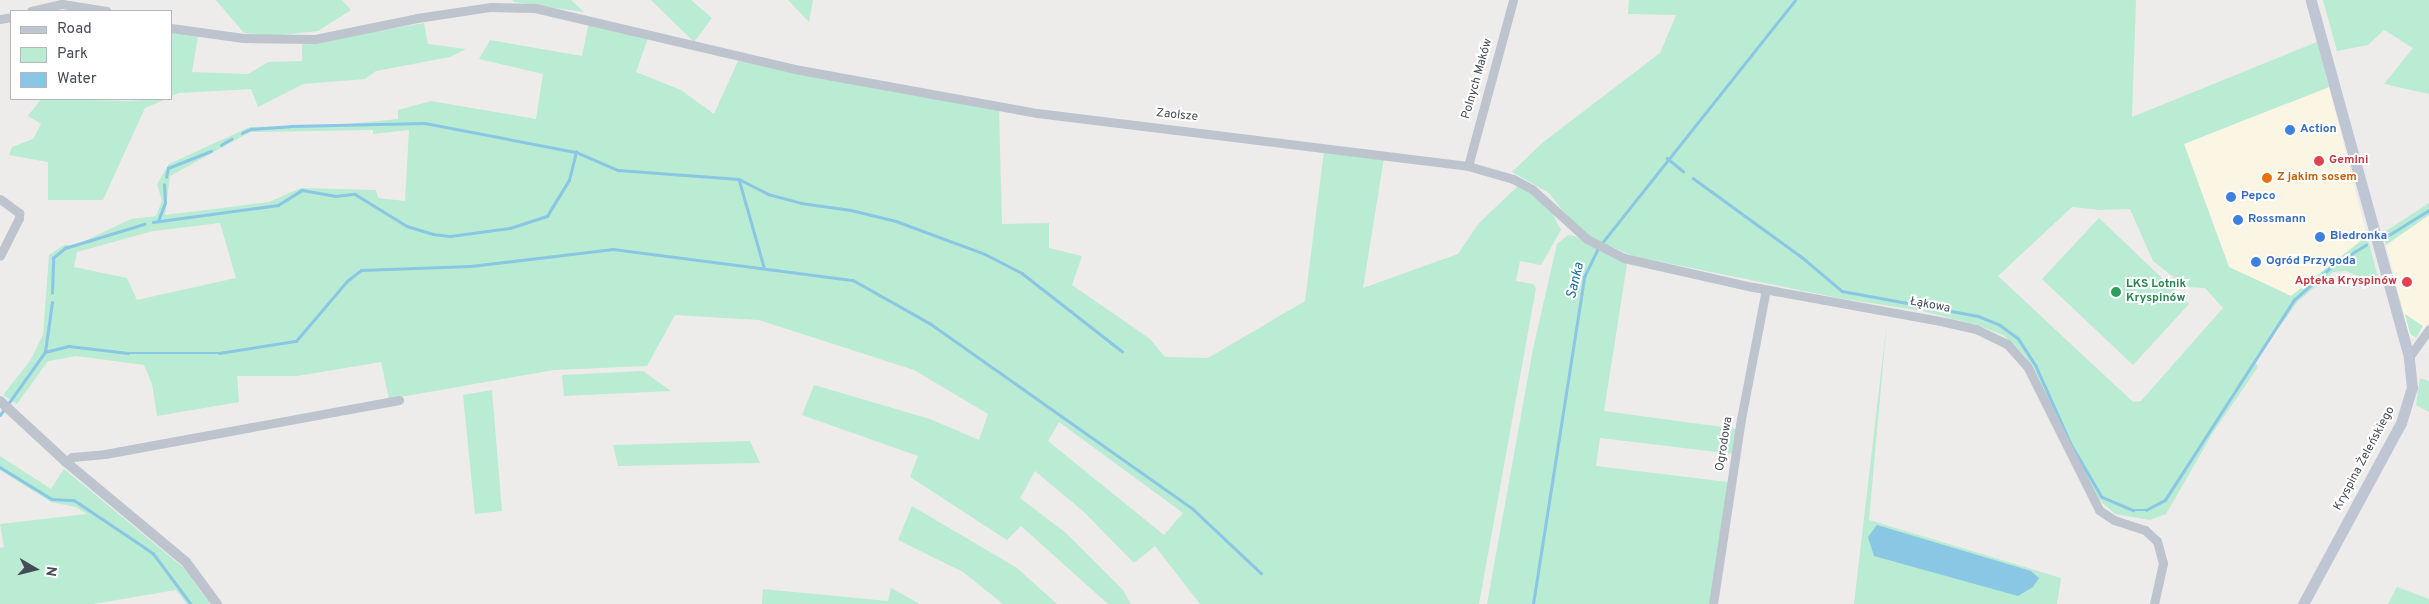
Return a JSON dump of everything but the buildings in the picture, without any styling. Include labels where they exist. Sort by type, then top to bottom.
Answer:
[{"type":"main road","name":"Kryspina Żeleńskiego","points":[[2302,604],[2406,413],[2412,388],[2409,357],[2311,0]]},
{"type":"street","name":"Polnych Maków","points":[[1468,166],[1513,0]]},
{"type":"street","points":[[35,10],[62,4],[100,10]]},
{"type":"street","name":"Zaolsze","points":[[172,28],[244,38],[314,39],[417,18],[515,6],[587,18],[800,70],[1082,120],[1239,136],[1468,166],[1518,181],[1547,200]]},
{"type":"street","points":[[0,198],[19,213],[19,218],[0,256]]},
{"type":"street","name":"Łąkowa","points":[[1547,200],[1587,239],[1609,252],[1636,261],[1766,289],[1945,322],[1976,329],[2007,344],[2031,374],[2099,510],[2114,520],[2145,530],[2157,541],[2163,563],[2154,604]]},
{"type":"street","name":"Ogrodowa","points":[[1713,604],[1741,420],[1766,289]]},
{"type":"street","points":[[2409,357],[2429,329]]},
{"type":"street","points":[[66,462],[72,457],[105,454],[399,400]]},
{"type":"street","points":[[0,401],[13,410],[66,462],[186,562],[217,604]]},
{"type":"shaded area","points":[[2329,87],[2367,236],[2291,296],[2229,267],[2184,144]]},
{"type":"shaded area","points":[[2429,215],[2429,322],[2415,338],[2409,335],[2386,245]]},
{"type":"green space","points":[[216,0],[342,0],[351,10],[318,31],[271,36],[244,33]]},
{"type":"green space","points":[[512,0],[571,0],[584,12],[514,2]]},
{"type":"green space","points":[[651,0],[691,0],[712,18],[694,42]]},
{"type":"green space","points":[[788,0],[813,0],[809,22]]},
{"type":"green space","points":[[1629,0],[2136,0],[2132,117],[2317,42],[2329,87],[2184,144],[2229,267],[2291,296],[2367,236],[2380,285],[2346,271],[2333,272],[2298,301],[2255,362],[2258,367],[2214,431],[2166,514],[2150,520],[2115,514],[2098,499],[2089,484],[2025,356],[2003,335],[1977,325],[1923,311],[1838,298],[1633,256],[1589,237],[1563,211],[1549,193],[1512,172],[1542,143],[1660,53],[1676,15],[1628,14]],"holes":[[[2072,207],[2100,210],[2130,209],[2153,261],[2186,287],[2205,288],[2223,308],[2141,401],[2133,402],[1998,276]]]},
{"type":"green space","points":[[2323,0],[2429,0],[2429,94],[2384,84],[2413,48],[2384,30],[2368,45],[2337,51]]},
{"type":"green space","points":[[589,22],[648,38],[636,72],[681,90],[714,114],[738,61],[999,110],[1002,224],[1049,223],[1049,248],[1082,256],[1072,285],[1150,339],[1165,357],[1208,358],[1305,301],[1324,151],[1384,158],[1363,288],[1458,254],[1479,223],[1518,186],[1533,194],[1549,207],[1561,230],[1541,265],[1520,261],[1516,281],[1533,284],[1536,288],[1479,604],[1200,604],[1155,546],[1134,563],[1083,511],[1035,471],[1020,498],[1066,533],[1123,590],[1131,604],[1108,604],[1021,526],[1007,540],[910,477],[918,456],[802,415],[814,385],[930,419],[979,440],[988,414],[914,370],[759,320],[675,315],[647,366],[554,370],[389,399],[381,362],[297,376],[237,376],[239,402],[157,416],[152,384],[144,365],[76,356],[48,361],[17,404],[3,395],[30,361],[43,335],[49,255],[64,245],[76,245],[131,219],[156,216],[162,201],[157,184],[169,164],[250,127],[339,125],[398,119],[398,110],[431,101],[536,119],[543,74],[479,59],[490,40],[582,56]],"holes":[[[373,130],[373,134],[409,130],[405,201],[378,198],[376,190],[301,188],[269,202],[165,215],[170,176],[250,132]],[[220,223],[236,278],[137,300],[127,278],[74,267],[77,252],[153,231]],[[1059,422],[1183,513],[1164,535],[1048,441]]]},
{"type":"green space","points":[[424,23],[428,44],[466,49],[450,57],[376,71],[365,79],[303,84],[258,107],[251,89],[179,93],[172,96],[172,31],[198,36],[192,72],[248,74],[268,62],[302,61],[302,44]]},
{"type":"green space","points":[[40,100],[164,100],[145,108],[103,200],[48,200],[48,162],[9,155],[12,147],[33,139],[41,124],[28,116]]},
{"type":"green space","points":[[2429,203],[2429,215],[2386,245],[2383,233]]},
{"type":"green space","name":"LKS Lotnik Kryspinów","points":[[2099,218],[2189,304],[2133,365],[2042,279]]},
{"type":"green space","points":[[1568,235],[1575,236],[1627,264],[1604,411],[1737,429],[1734,454],[1600,438],[1596,466],[1728,482],[1711,604],[1487,604],[1533,349],[1557,244]]},
{"type":"green space","points":[[2405,314],[2423,326],[2416,338],[2410,334]]},
{"type":"green space","points":[[1887,321],[1869,520],[2061,578],[2057,604],[1854,604]]},
{"type":"green space","points":[[643,371],[671,391],[564,396],[562,375]]},
{"type":"green space","points":[[2420,378],[2429,381],[2429,412],[2416,405]]},
{"type":"green space","points":[[492,390],[502,511],[475,514],[463,395]]},
{"type":"green space","points":[[750,441],[760,463],[618,466],[613,445]]},
{"type":"green space","points":[[0,456],[51,489],[64,469],[184,568],[210,604],[187,604],[176,590],[93,604],[0,604],[0,548],[4,547],[0,524],[87,514],[76,507],[51,502],[0,470]]},
{"type":"green space","points":[[912,506],[1017,568],[1057,604],[1003,604],[963,572],[898,540]]},
{"type":"green space","points":[[2397,587],[2429,599],[2429,604],[2388,604]]},
{"type":"green space","points":[[891,588],[920,604],[762,604],[763,589],[888,601]]},
{"type":"water","points":[[1877,525],[2031,571],[2039,578],[2033,587],[2018,596],[1874,556],[1868,537]]},
{"type":"waterway","name":"Sanka","points":[[1602,243],[1795,0]]},
{"type":"waterway","points":[[242,133],[251,129],[290,126],[425,123],[576,152],[618,170],[739,179],[768,194],[801,203],[851,210],[896,221],[985,254],[1022,273],[1122,351]]},
{"type":"waterway","points":[[221,145],[231,139]]},
{"type":"waterway","points":[[166,177],[168,168],[211,151]]},
{"type":"waterway","points":[[153,222],[278,205],[302,190],[335,196],[355,194],[407,226],[433,234],[450,236],[510,228],[547,216],[569,180],[576,152]]},
{"type":"waterway","points":[[1667,158],[1683,171]]},
{"type":"waterway","points":[[1693,178],[1803,258],[1842,291],[1978,316],[2000,325],[2018,338],[2036,366],[2072,446],[2102,497],[2133,510],[2146,510],[2165,500],[2294,300],[2332,266],[2366,245]]},
{"type":"waterway","points":[[739,179],[764,267]]},
{"type":"waterway","points":[[158,221],[165,203],[164,185]]},
{"type":"waterway","points":[[2384,238],[2429,210]]},
{"type":"waterway","points":[[52,293],[53,258],[65,248],[144,224]]},
{"type":"waterway","name":"Sanka","points":[[1533,604],[1584,277],[1598,248]]},
{"type":"waterway","points":[[45,352],[69,346],[128,353],[219,353],[296,341],[347,281],[361,270],[471,266],[613,249],[853,280],[931,324],[1192,508],[1261,573]]},
{"type":"waterway","points":[[8,404],[45,352],[52,302]]},
{"type":"waterway","points":[[0,415],[5,408]]},
{"type":"waterway","points":[[0,467],[52,499],[74,500],[153,553],[191,604]]},
{"type":"place","name":"Action","points":[[2290,130]]},
{"type":"place","name":"Gemini","points":[[2319,161]]},
{"type":"place","name":"Z jakim sosem","points":[[2267,178]]},
{"type":"place","name":"Pepco","points":[[2231,197]]},
{"type":"place","name":"Rossmann","points":[[2238,220]]},
{"type":"place","name":"Biedronka","points":[[2320,237]]},
{"type":"place","name":"Ogród Przygoda","points":[[2256,262]]},
{"type":"place","name":"Apteka Kryspinów","points":[[2407,282]]},
{"type":"place","name":"LKS Lotnik Kryspinów","points":[[2116,292]]}]
